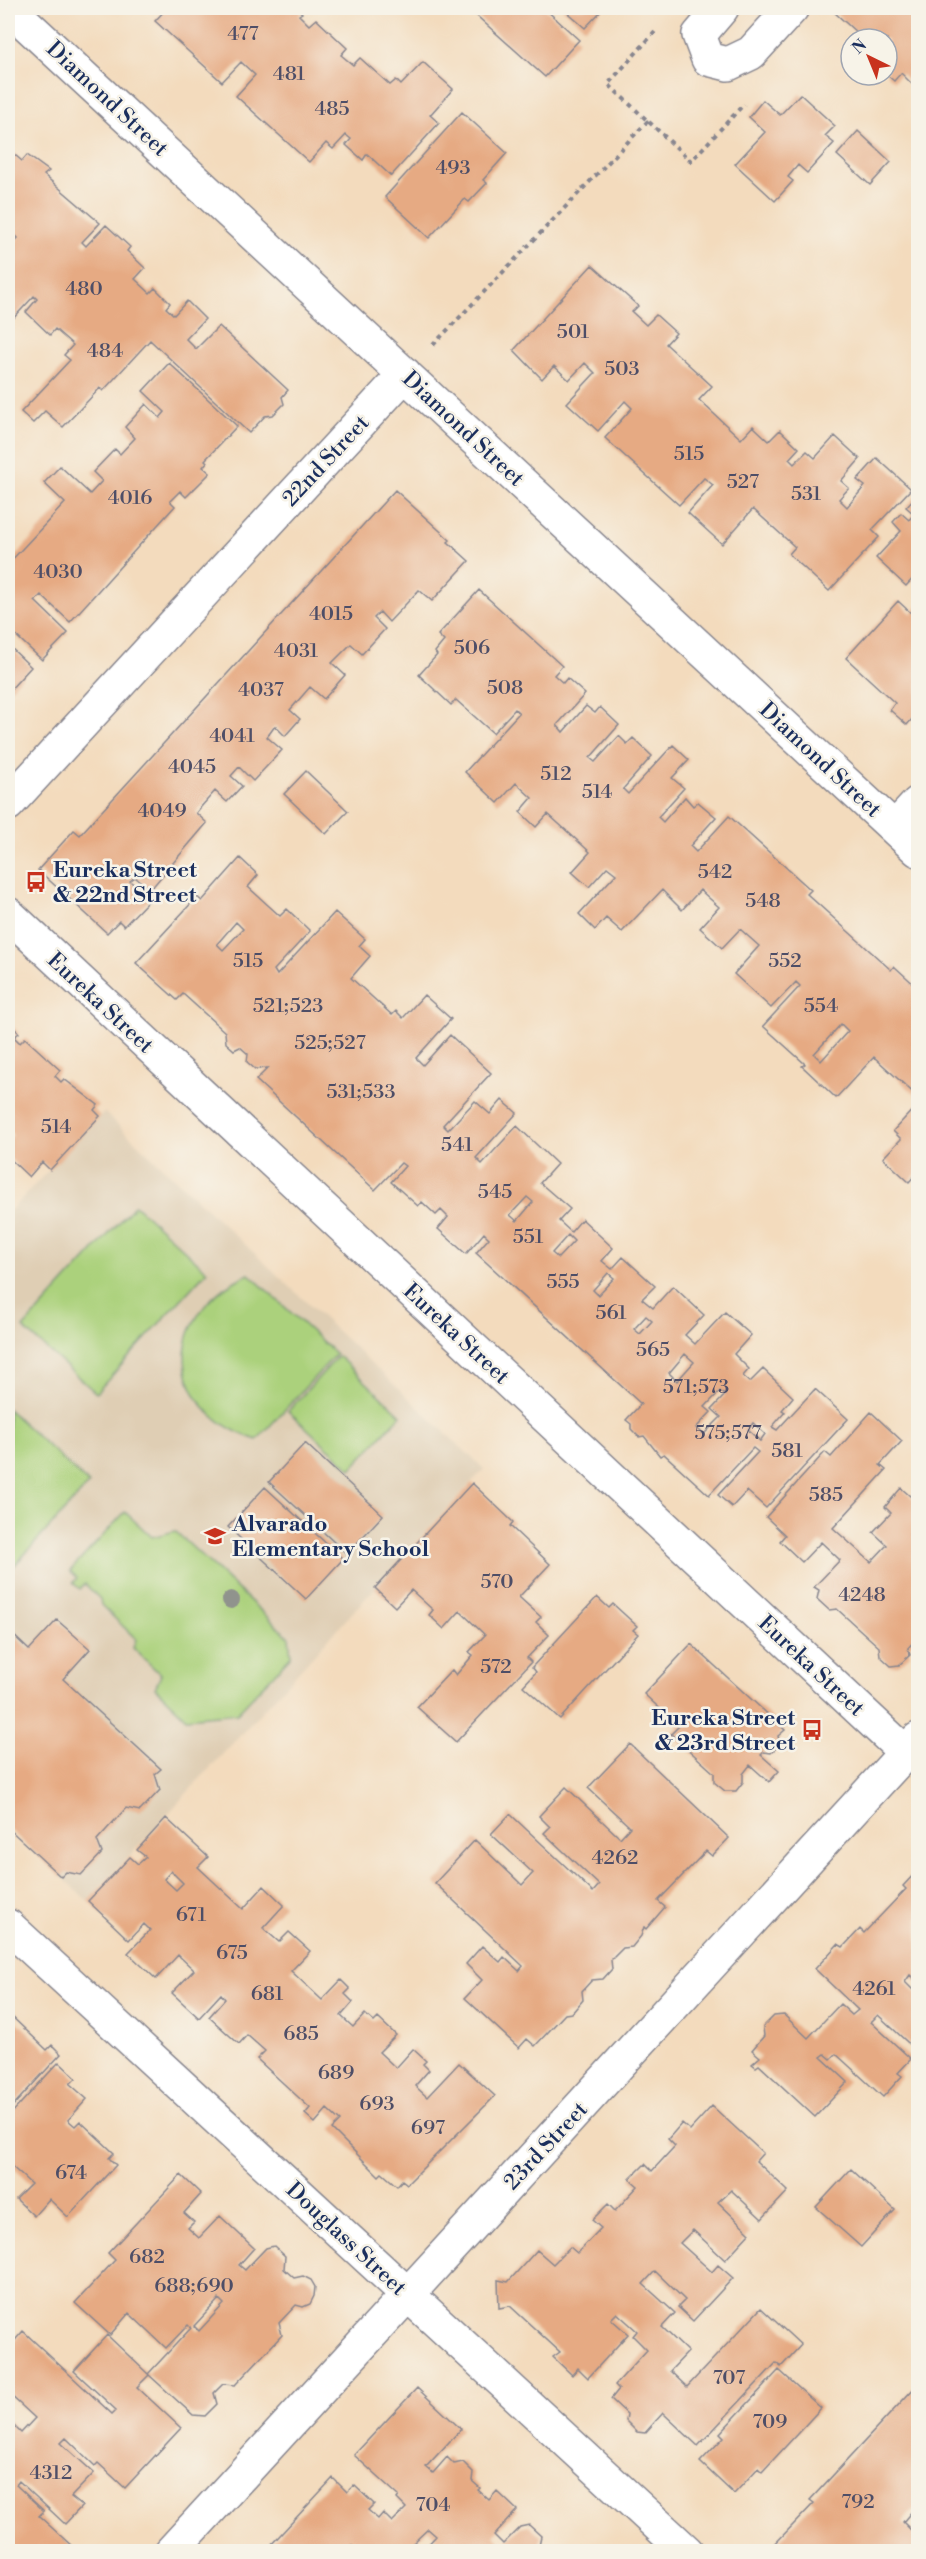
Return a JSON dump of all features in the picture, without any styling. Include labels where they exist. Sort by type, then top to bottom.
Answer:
[{"type":"street","name":"Diamond Street","points":[[9,8],[907,839]]},
{"type":"street","points":[[722,8],[699,35],[708,60],[728,64],[751,53],[792,8]]},
{"type":"street","name":"22nd Street","points":[[8,804],[405,374]]},
{"type":"street","points":[[907,839],[918,803]]},
{"type":"street","name":"Eureka Street","points":[[8,914],[912,1746]]},
{"type":"street","name":"23rd Street","points":[[171,2552],[912,1746]]},
{"type":"street","name":"Douglass Street","points":[[8,1926],[687,2552]]},
{"type":"path","points":[[699,35],[658,29],[608,84],[691,161],[746,101],[728,64]]},
{"type":"path","points":[[405,374],[648,121]]},
{"type":"shaded area","name":"Alvarado Elementary School","points":[[104,1112],[484,1469],[88,1901],[8,1828],[8,1213]]},
{"type":"green space","points":[[135,1205],[207,1271],[96,1393],[23,1328]]},
{"type":"green space","points":[[249,1274],[336,1354],[257,1440],[226,1426],[204,1407],[190,1385],[185,1361],[188,1336],[200,1312],[220,1291]]},
{"type":"green space","points":[[338,1356],[401,1415],[351,1469],[288,1411]]},
{"type":"green space","points":[[8,1409],[89,1484],[13,1567],[8,1561]]},
{"type":"green space","points":[[125,1512],[152,1537],[175,1531],[289,1637],[291,1656],[237,1713],[186,1718],[155,1688],[161,1675],[133,1648],[136,1639],[101,1605],[100,1599],[85,1584],[80,1589],[73,1583],[77,1578],[70,1571]]},
{"type":"building","points":[[167,8],[296,8],[302,13],[299,15],[309,25],[316,19],[347,48],[341,55],[353,65],[360,58],[390,85],[396,80],[401,85],[423,62],[453,89],[430,115],[439,123],[391,176],[367,154],[363,160],[346,145],[351,139],[346,135],[333,149],[326,143],[309,162],[236,96],[255,75],[241,62],[222,82],[155,21]]},
{"type":"building","points":[[468,8],[544,8],[579,40],[545,77]]},
{"type":"building","points":[[562,8],[604,8],[585,28]]},
{"type":"building","points":[[837,8],[918,8],[918,90],[901,73],[899,75],[899,27],[850,27],[833,11]]},
{"type":"building","points":[[800,94],[835,126],[825,136],[834,143],[807,173],[798,165],[788,177],[793,181],[775,201],[735,164],[765,132],[749,117],[763,100],[780,115]]},
{"type":"building","points":[[462,112],[507,153],[483,180],[487,183],[469,202],[465,199],[429,238],[385,197]]},
{"type":"building","points":[[858,131],[891,162],[870,185],[837,155]]},
{"type":"building","points":[[8,149],[22,161],[27,155],[49,171],[44,175],[100,223],[82,242],[86,246],[106,225],[130,247],[127,251],[145,268],[135,279],[150,293],[155,288],[170,303],[166,308],[174,315],[187,301],[205,319],[186,339],[196,349],[219,326],[288,390],[282,397],[284,404],[273,415],[265,416],[249,433],[150,340],[103,391],[100,388],[63,427],[45,411],[33,423],[21,412],[70,360],[64,355],[73,345],[55,329],[50,335],[26,312],[37,299],[34,296],[8,324],[8,248],[18,238],[14,234],[8,240]]},
{"type":"building","points":[[592,265],[638,306],[632,312],[646,325],[656,315],[676,333],[666,344],[712,386],[699,400],[741,439],[753,426],[769,441],[780,430],[799,448],[789,459],[794,464],[807,451],[815,458],[835,436],[860,459],[841,481],[849,488],[839,499],[847,507],[865,486],[857,480],[877,458],[911,489],[872,530],[879,537],[829,591],[789,554],[795,547],[753,509],[722,544],[688,513],[713,485],[704,478],[679,505],[605,438],[632,408],[625,401],[598,431],[567,403],[595,373],[585,363],[569,380],[554,366],[542,379],[514,350]]},
{"type":"building","points":[[169,363],[237,426],[205,460],[207,462],[203,467],[210,473],[186,497],[180,491],[170,501],[175,506],[70,622],[41,595],[35,601],[68,633],[42,660],[10,630],[8,633],[8,564],[65,503],[44,483],[60,466],[90,494],[102,481],[93,472],[115,449],[120,454],[135,438],[125,427],[146,404],[160,418],[165,412],[143,391]]},
{"type":"building","points":[[395,490],[450,540],[448,542],[469,561],[432,601],[419,590],[389,622],[380,612],[374,618],[385,629],[362,654],[351,644],[332,663],[345,675],[324,699],[310,687],[290,710],[300,719],[285,736],[275,726],[267,737],[282,750],[253,781],[239,767],[231,776],[242,786],[227,802],[215,791],[196,813],[207,823],[150,890],[135,877],[130,881],[150,899],[124,926],[119,921],[107,933],[38,870],[74,830],[80,835]]},
{"type":"building","points":[[918,494],[918,573],[906,586],[876,558],[901,531],[893,522],[901,513],[909,520],[914,514],[906,507]]},
{"type":"building","points":[[479,590],[562,666],[554,675],[563,683],[567,678],[585,694],[557,725],[563,732],[586,706],[595,713],[600,707],[619,725],[590,758],[595,762],[619,736],[627,744],[633,738],[652,756],[623,789],[628,794],[673,745],[689,760],[672,778],[684,788],[658,817],[663,822],[685,797],[693,806],[698,802],[716,817],[690,846],[696,852],[729,816],[811,890],[807,894],[891,970],[894,966],[918,988],[918,1097],[874,1057],[836,1098],[802,1066],[805,1064],[763,1026],[800,986],[796,982],[771,1008],[734,974],[759,946],[740,929],[722,948],[700,928],[719,907],[700,890],[682,910],[662,890],[622,932],[606,918],[595,930],[579,914],[616,874],[607,867],[589,887],[572,872],[590,852],[548,814],[536,827],[520,812],[532,798],[516,783],[498,803],[465,772],[519,713],[515,709],[493,733],[456,700],[451,705],[419,675],[437,655],[435,652],[444,641],[438,635]],"holes":[[[841,1024],[848,1031],[821,1061],[814,1054]]]},
{"type":"building","points":[[898,601],[912,614],[918,606],[918,712],[907,725],[890,710],[895,703],[846,658]]},
{"type":"building","points":[[8,645],[31,667],[8,692]]},
{"type":"building","points":[[306,771],[348,811],[326,834],[284,794]]},
{"type":"building","points":[[240,858],[258,875],[248,887],[280,916],[287,909],[310,931],[274,970],[277,975],[335,912],[365,939],[359,946],[370,956],[351,978],[392,1015],[396,1011],[403,1018],[424,995],[451,1019],[416,1058],[423,1065],[450,1035],[491,1073],[443,1125],[448,1130],[475,1101],[490,1114],[502,1100],[517,1113],[476,1158],[482,1164],[517,1126],[557,1164],[540,1183],[570,1209],[559,1221],[571,1232],[582,1219],[613,1248],[602,1261],[612,1269],[623,1257],[655,1286],[642,1299],[653,1308],[673,1286],[704,1315],[685,1335],[695,1344],[725,1312],[751,1335],[734,1354],[749,1369],[743,1376],[750,1382],[763,1369],[793,1397],[782,1410],[785,1412],[772,1427],[777,1430],[815,1389],[848,1419],[766,1508],[747,1491],[732,1507],[718,1495],[758,1452],[753,1448],[709,1495],[664,1454],[660,1456],[644,1436],[639,1437],[631,1429],[631,1424],[626,1420],[641,1404],[476,1253],[489,1238],[484,1233],[466,1254],[438,1229],[448,1217],[441,1210],[436,1215],[422,1202],[418,1206],[391,1182],[405,1166],[401,1163],[375,1190],[256,1080],[268,1068],[255,1069],[247,1062],[248,1054],[240,1047],[234,1050],[226,1043],[225,1032],[183,994],[177,1000],[136,963],[197,897],[202,901]],"holes":[[[236,922],[243,929],[223,950],[217,944]],[[527,1197],[533,1202],[517,1221],[510,1215]],[[568,1235],[574,1241],[558,1258],[552,1253]],[[608,1273],[614,1278],[598,1295],[593,1290]],[[646,1316],[652,1321],[640,1334],[634,1329]],[[685,1354],[694,1362],[677,1381],[669,1373]],[[720,1391],[725,1395],[712,1409],[721,1417],[704,1434],[696,1428],[711,1412],[705,1407]],[[753,1423],[765,1434],[760,1441],[748,1430]]]},
{"type":"building","points":[[8,1022],[19,1033],[14,1037],[20,1043],[25,1038],[60,1070],[55,1076],[61,1082],[64,1079],[98,1105],[94,1110],[100,1116],[50,1170],[42,1162],[29,1177],[8,1157],[8,1140],[13,1135],[8,1130]]},
{"type":"building","points":[[918,1104],[918,1172],[909,1182],[883,1158],[901,1139],[893,1131]]},
{"type":"building","points":[[871,1412],[902,1441],[880,1465],[886,1470],[833,1528],[871,1562],[887,1545],[873,1532],[891,1513],[885,1507],[901,1488],[918,1503],[918,1637],[908,1648],[910,1655],[899,1665],[891,1666],[880,1656],[879,1647],[837,1609],[829,1610],[817,1599],[819,1590],[814,1587],[840,1560],[821,1542],[802,1562],[780,1541],[785,1535],[766,1517],[825,1452],[831,1457]]},
{"type":"building","points":[[305,1443],[383,1515],[347,1554],[269,1482]]},
{"type":"building","points":[[472,1483],[513,1522],[510,1526],[550,1564],[519,1597],[541,1617],[536,1622],[549,1635],[527,1658],[531,1662],[456,1742],[417,1707],[452,1670],[456,1675],[473,1655],[469,1652],[485,1635],[460,1611],[444,1629],[429,1615],[433,1610],[411,1590],[395,1607],[375,1588]]},
{"type":"building","points":[[265,1487],[343,1559],[306,1599],[228,1527]]},
{"type":"building","points":[[597,1597],[609,1608],[613,1604],[637,1626],[633,1630],[638,1634],[560,1719],[523,1686],[536,1672],[532,1667]]},
{"type":"building","points":[[57,1620],[90,1649],[63,1679],[161,1769],[155,1774],[160,1790],[140,1811],[126,1808],[97,1840],[102,1853],[81,1875],[66,1872],[61,1877],[8,1828],[8,1630],[29,1650]]},
{"type":"building","points":[[691,1644],[785,1730],[778,1736],[780,1744],[771,1753],[764,1752],[761,1755],[779,1771],[769,1782],[750,1765],[743,1774],[743,1782],[736,1791],[725,1791],[714,1782],[714,1773],[671,1734],[679,1726],[644,1694]]},
{"type":"building","points":[[630,1744],[729,1838],[712,1856],[706,1851],[658,1901],[665,1907],[646,1929],[644,1927],[641,1936],[632,1947],[623,1948],[611,1960],[612,1969],[603,1979],[592,1980],[582,1991],[583,2000],[572,2013],[565,2014],[535,2046],[527,2039],[519,2048],[465,1998],[482,1980],[466,1964],[482,1946],[500,1962],[504,1957],[519,1971],[523,1966],[435,1883],[475,1840],[522,1885],[533,1873],[491,1834],[510,1814],[593,1892],[599,1885],[544,1833],[550,1827],[539,1816],[566,1787],[620,1838],[630,1827],[588,1788]]},
{"type":"building","points":[[166,1818],[208,1857],[198,1867],[243,1909],[264,1886],[284,1905],[263,1928],[279,1942],[289,1932],[310,1951],[291,1971],[322,2000],[341,1980],[350,1989],[345,1994],[353,2002],[341,2016],[353,2027],[365,2014],[374,2022],[378,2018],[396,2035],[379,2052],[396,2068],[413,2049],[426,2061],[423,2064],[429,2070],[415,2086],[427,2097],[459,2063],[495,2096],[407,2184],[402,2180],[397,2186],[382,2173],[379,2176],[332,2129],[340,2121],[327,2109],[315,2123],[305,2114],[310,2108],[257,2059],[265,2051],[247,2035],[239,2044],[209,2017],[225,1999],[221,1994],[199,2018],[172,1993],[194,1970],[178,1955],[156,1979],[128,1953],[150,1930],[144,1924],[129,1940],[88,1901],[130,1857],[138,1864],[146,1857],[137,1850]],"holes":[[[171,1871],[183,1883],[176,1890],[164,1879]]]},
{"type":"building","points":[[918,1870],[918,1979],[916,1981],[910,1975],[905,1982],[918,1995],[918,2052],[878,2015],[871,2022],[911,2059],[898,2073],[902,2076],[883,2097],[836,2054],[831,2059],[825,2054],[821,2057],[848,2082],[815,2117],[759,2065],[756,2067],[752,2064],[760,2057],[752,2050],[764,2036],[763,2027],[774,2016],[784,2015],[808,2038],[840,2004],[852,2015],[858,2010],[815,1969],[838,1944],[843,1947],[860,1929],[864,1933],[906,1889],[903,1886]]},
{"type":"building","points":[[8,2013],[47,2050],[52,2045],[61,2054],[8,2111]]},
{"type":"building","points":[[59,2062],[76,2078],[70,2084],[87,2099],[68,2120],[75,2126],[80,2121],[114,2153],[109,2158],[116,2165],[68,2217],[49,2199],[34,2216],[16,2199],[31,2184],[8,2163],[8,2117]]},
{"type":"building","points":[[712,2106],[763,2153],[756,2161],[788,2191],[762,2219],[731,2190],[718,2202],[750,2233],[725,2260],[693,2230],[680,2243],[712,2272],[718,2265],[733,2278],[693,2321],[678,2307],[685,2300],[655,2271],[643,2284],[675,2313],[662,2327],[688,2352],[670,2371],[687,2387],[761,2308],[801,2345],[781,2367],[776,2363],[698,2446],[663,2413],[645,2433],[637,2432],[626,2421],[627,2414],[611,2399],[619,2389],[615,2385],[647,2350],[633,2336],[637,2331],[617,2313],[611,2319],[628,2334],[588,2378],[578,2368],[572,2375],[553,2357],[560,2352],[510,2306],[499,2308],[498,2280],[508,2282],[537,2250],[553,2264],[570,2247],[577,2253],[601,2228],[592,2220],[608,2204],[615,2211],[638,2186],[630,2179],[645,2164],[652,2171],[675,2146],[668,2139],[682,2123],[690,2130]]},
{"type":"building","points":[[851,2169],[895,2210],[861,2247],[816,2207]]},
{"type":"building","points":[[181,2175],[201,2194],[184,2213],[194,2222],[188,2228],[199,2238],[220,2216],[254,2248],[239,2265],[245,2270],[266,2248],[274,2246],[285,2256],[284,2269],[294,2278],[303,2276],[311,2280],[315,2287],[314,2296],[310,2304],[303,2307],[296,2305],[279,2323],[282,2335],[235,2385],[223,2384],[214,2393],[217,2404],[205,2416],[193,2415],[149,2375],[137,2387],[181,2428],[125,2488],[98,2463],[95,2466],[66,2438],[61,2443],[94,2473],[71,2497],[82,2506],[65,2524],[19,2481],[16,2485],[44,2511],[39,2516],[73,2547],[69,2552],[8,2552],[8,2420],[21,2433],[35,2418],[8,2393],[8,2383],[13,2377],[8,2372],[8,2348],[23,2331],[112,2414],[116,2410],[74,2371],[107,2335],[148,2374],[191,2328],[188,2325],[166,2348],[129,2313],[110,2335],[75,2303],[115,2260],[108,2253]],"holes":[[[219,2299],[224,2304],[199,2331],[194,2326]]]},
{"type":"building","points":[[779,2370],[821,2408],[762,2472],[758,2468],[734,2494],[700,2462],[724,2437],[720,2433]]},
{"type":"building","points":[[918,2384],[918,2515],[913,2510],[903,2522],[913,2532],[915,2529],[918,2532],[918,2552],[880,2552],[877,2549],[874,2552],[775,2552],[771,2548],[814,2503],[810,2500]]},
{"type":"building","points":[[417,2388],[461,2429],[426,2467],[433,2473],[447,2457],[454,2464],[463,2462],[473,2472],[472,2481],[480,2488],[478,2490],[489,2500],[497,2491],[517,2510],[494,2535],[503,2544],[520,2527],[529,2525],[541,2536],[539,2545],[546,2552],[421,2552],[436,2536],[428,2529],[413,2543],[417,2548],[414,2552],[357,2552],[352,2546],[347,2552],[274,2552],[269,2547],[333,2478],[347,2492],[354,2485],[374,2504],[368,2510],[378,2519],[383,2513],[392,2522],[406,2508],[397,2499],[399,2496],[354,2455]]},
{"type":"place","name":"Eureka Street & 22nd Street","points":[[36,882]]},
{"type":"place","name":"Alvarado Elementary School","points":[[215,1536]]},
{"type":"place","name":"Eureka Street & 23rd Street","points":[[812,1730]]}]
